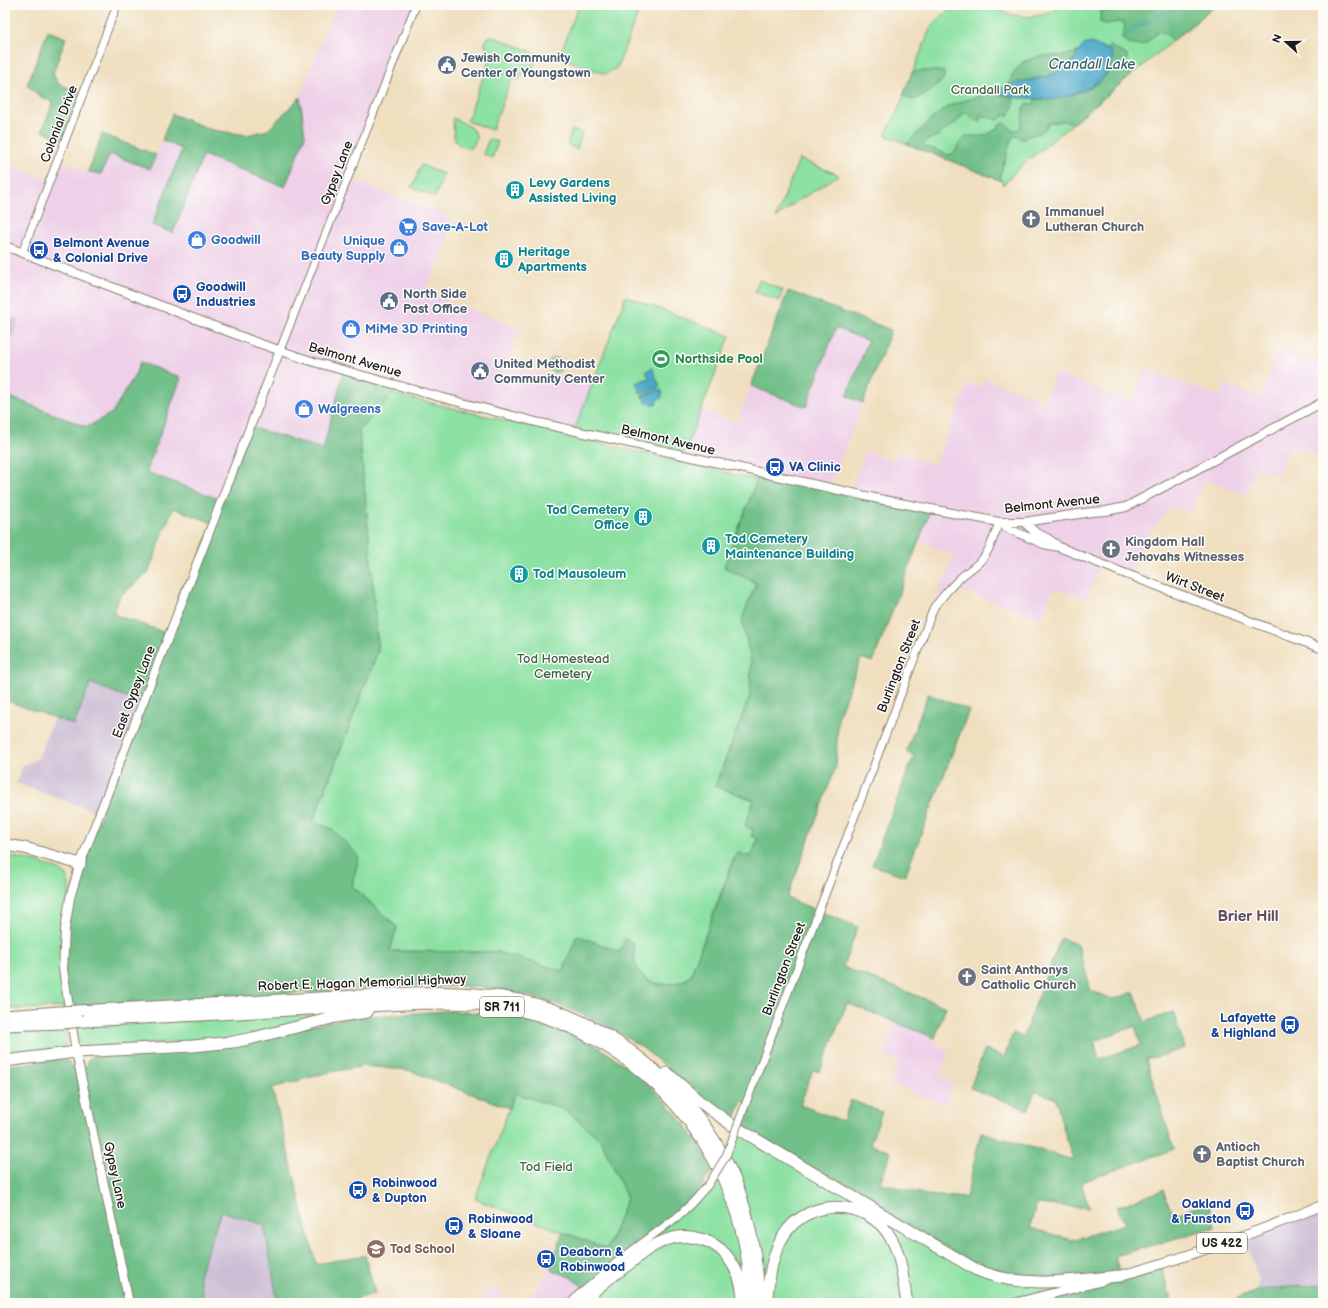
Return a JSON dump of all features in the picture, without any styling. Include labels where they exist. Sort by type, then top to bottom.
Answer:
[{"type":"highway","points":[[5,846],[25,848],[79,867]]},
{"type":"highway","points":[[5,851],[25,853],[79,867]]},
{"type":"highway","name":"Robert E. Hagan Memorial Highway","points":[[5,1026],[61,1017],[77,1011],[398,993],[460,992],[502,996],[537,1005],[579,1020],[616,1041],[649,1066],[689,1107],[708,1132],[727,1164],[739,1192],[751,1233],[758,1276],[759,1303]]},
{"type":"highway","points":[[5,1061],[76,1052],[193,1046],[233,1042],[336,1017],[376,1011],[396,1010],[424,1002]]},
{"type":"highway","name":"Robert E. Hagan Memorial Highway","points":[[5,1016],[19,1015],[61,1017],[84,1021],[424,1002],[480,1004],[518,1010],[552,1020],[581,1032],[619,1054],[652,1080],[684,1114],[699,1134],[722,1174],[731,1197],[743,1237],[749,1271],[751,1303]]},
{"type":"highway","points":[[5,1012],[19,1015]]},
{"type":"highway","points":[[616,1041],[624,1041],[640,1052],[699,1101],[732,1125],[975,1270],[1003,1279],[1041,1282],[1120,1276]]},
{"type":"highway","points":[[766,1303],[774,1258],[779,1243],[786,1232],[794,1223],[809,1213],[822,1208],[839,1207],[855,1209],[863,1212],[874,1218],[887,1231],[895,1244],[907,1303]]},
{"type":"highway","points":[[582,1303],[608,1279],[650,1248],[668,1239],[683,1237],[706,1241],[724,1252],[737,1270],[741,1283],[743,1303]]},
{"type":"main road","name":"Belmont Avenue","points":[[5,246],[280,350],[344,370],[540,423],[880,499],[999,522],[1024,522],[1126,507],[1323,402]]},
{"type":"main road","name":"East Gypsy Lane","points":[[76,1052],[63,969],[65,929],[70,898],[79,867],[280,350]]},
{"type":"main road","name":"Wirt Street","points":[[999,522],[1011,530],[1044,544],[1059,547],[1323,649]]},
{"type":"main road","name":"Wirt Street","points":[[1024,522],[1036,533],[1047,538],[1059,547]]},
{"type":"main road","name":"Gypsy Lane","points":[[76,1052],[129,1303]]},
{"type":"main road","name":"US 422","points":[[1016,1303],[1120,1276],[1166,1262],[1244,1236],[1323,1205]]},
{"type":"street","name":"Colonial Drive","points":[[22,253],[117,5]]},
{"type":"street","name":"Gypsy Lane","points":[[280,350],[416,5]]},
{"type":"street","name":"Burlington Street","points":[[571,1303],[579,1294],[618,1261],[677,1217],[692,1203],[708,1185],[726,1156],[934,608],[950,587],[984,558],[991,546],[999,522]]},
{"type":"street","name":"Burlington Street","points":[[577,1303],[586,1289]]},
{"type":"shaded area","points":[[336,5],[416,5],[348,178],[455,219],[424,296],[426,293],[520,328],[505,366],[593,383],[574,431],[345,370],[323,449],[222,500],[146,472],[181,378],[140,362],[135,375],[112,413],[87,427],[5,395],[5,356],[19,320],[5,315],[5,164],[50,180],[58,160],[88,172],[101,174],[110,154],[150,169],[162,140],[182,148],[152,225],[173,233],[203,155],[285,187],[305,136],[300,97]]},
{"type":"shaded area","points":[[5,315],[19,320],[5,356]]},
{"type":"shaded area","points":[[836,328],[869,340],[847,396],[863,403],[829,488],[683,456],[701,410],[737,423],[751,386],[806,407]]},
{"type":"shaded area","points":[[1279,348],[1323,365],[1323,458],[1289,446],[1278,475],[1257,467],[1246,495],[1204,479],[1192,512],[1173,506],[1142,541],[1130,575],[1100,564],[1086,599],[1054,587],[1042,619],[950,587],[934,607],[942,582],[954,555],[919,542],[931,509],[850,493],[866,451],[894,461],[898,452],[935,465],[968,383],[981,388],[985,379],[1045,401],[1055,373],[1132,401],[1144,369],[1220,396],[1225,385],[1260,398]]},
{"type":"shaded area","points":[[90,683],[143,703],[99,813],[16,783],[23,765],[38,759],[54,717],[74,725]]},
{"type":"shaded area","points":[[895,1022],[935,1038],[933,1043],[949,1050],[940,1076],[954,1082],[945,1105],[890,1083],[899,1061],[883,1055]]},
{"type":"shaded area","points":[[1323,1205],[1323,1284],[1258,1290],[1258,1279],[1244,1236]]},
{"type":"shaded area","points":[[220,1211],[264,1225],[278,1303],[204,1303],[199,1275]]},
{"type":"shaded area","points":[[550,1269],[570,1277],[586,1289],[577,1303],[521,1303],[525,1301],[536,1289]]},
{"type":"shaded area","points":[[499,1287],[503,1303],[484,1303],[481,1292]]},
{"type":"green space","points":[[579,5],[641,5],[617,68],[605,74],[559,57]]},
{"type":"green space","name":"Crandall Park","points":[[962,5],[982,5],[1013,15],[1030,17],[1049,13],[1065,5],[1216,5],[1019,168],[1003,185],[1002,181],[885,135],[897,112],[930,29],[944,14]]},
{"type":"green space","points":[[1101,5],[1216,5],[1173,41],[1160,31],[1145,44],[1138,46],[1122,39],[1125,27],[1123,23],[1117,22],[1105,24],[1100,22]]},
{"type":"green space","points":[[48,31],[66,38],[53,73],[58,84],[84,93],[65,140],[42,131],[53,102],[41,97],[27,85]]},
{"type":"green space","points":[[491,36],[538,54],[529,77],[522,75],[519,80],[512,78],[492,130],[467,121],[491,56],[487,54],[485,43],[488,37]]},
{"type":"green space","points":[[1109,46],[1127,55],[1127,63],[1132,74],[1073,123],[1064,121],[1049,123],[1040,133],[1022,140],[1017,135],[1012,138],[1000,175],[1002,181],[907,144],[929,121],[948,106],[992,92],[1014,98],[1013,108],[1008,116],[1006,114],[998,120],[979,115],[981,121],[978,121],[969,114],[964,113],[956,123],[937,136],[926,141],[923,145],[949,155],[954,152],[966,137],[986,135],[1004,122],[1009,127],[1017,130],[1020,128],[1023,108],[1028,104],[1034,104],[1035,99],[1049,100],[1058,98],[1095,85],[1101,80],[1106,75],[1111,61],[1111,51],[1108,49]]},
{"type":"green space","points":[[1078,52],[1073,61],[1057,73],[1008,86],[1013,73],[1023,62],[1040,56],[1066,55]]},
{"type":"green space","points":[[912,72],[944,72],[944,78],[939,84],[917,99],[912,100],[903,96]]},
{"type":"green space","points":[[300,97],[305,136],[285,187],[203,155],[173,233],[152,225],[182,149],[162,140],[172,114],[212,130],[247,135],[268,130]]},
{"type":"green space","points":[[453,118],[468,126],[475,133],[475,142],[471,148],[465,148],[457,143],[454,134]]},
{"type":"green space","points":[[572,130],[582,133],[577,149],[567,145]]},
{"type":"green space","points":[[102,134],[156,155],[150,169],[110,154],[101,174],[88,172]]},
{"type":"green space","points":[[489,139],[498,142],[492,158],[483,154]]},
{"type":"green space","points":[[799,159],[839,175],[796,202],[776,218]]},
{"type":"green space","points":[[421,165],[444,174],[435,197],[411,187],[413,186]]},
{"type":"green space","points":[[759,280],[783,290],[779,301],[755,292]]},
{"type":"green space","points":[[788,291],[891,330],[863,403],[847,396],[868,341],[836,328],[806,407],[751,386]]},
{"type":"green space","name":"Northside Pool","points":[[626,296],[730,336],[683,456],[574,431]]},
{"type":"green space","points":[[555,358],[560,360],[562,365],[560,370],[555,372],[550,370],[548,365],[550,360]]},
{"type":"green space","points":[[140,362],[181,378],[146,472],[222,500],[250,427],[323,449],[344,370],[396,385],[393,394],[359,430],[378,651],[313,822],[332,829],[359,856],[352,886],[397,927],[390,951],[497,952],[563,971],[577,935],[620,952],[625,939],[632,942],[636,966],[640,974],[646,979],[660,984],[668,984],[683,981],[690,977],[737,852],[751,857],[758,839],[751,836],[753,830],[745,825],[754,800],[715,786],[750,696],[751,661],[742,620],[756,583],[724,567],[757,480],[758,472],[931,509],[873,662],[861,658],[838,717],[836,766],[787,898],[858,927],[843,967],[946,1007],[935,1038],[847,1003],[820,1072],[813,1070],[800,1105],[843,1121],[851,1100],[882,1112],[870,1144],[891,1152],[880,1183],[927,1195],[966,1198],[981,1132],[1073,1160],[1056,1099],[1035,1091],[1028,1110],[970,1088],[985,1049],[1004,1057],[1013,1033],[1023,1037],[1061,938],[1078,945],[1091,991],[1113,999],[1134,992],[1145,1022],[1173,1012],[1185,1048],[1146,1060],[1174,1149],[1081,1182],[1089,1208],[1036,1204],[1030,1228],[1072,1240],[1125,1224],[1117,1207],[1163,1190],[1173,1215],[1208,1203],[1215,1227],[1115,1256],[1120,1276],[1161,1264],[1172,1303],[1053,1303],[1050,1295],[1117,1277],[1041,1282],[987,1271],[742,1127],[750,1104],[742,1101],[733,1122],[644,1049],[628,1038],[611,1028],[576,1012],[539,999],[501,990],[479,987],[413,986],[68,1007],[63,969],[70,898],[142,703],[90,683],[74,725],[5,700],[5,395],[87,427],[112,413],[135,375]],"holes":[[[173,508],[213,523],[169,634],[113,614],[120,596],[148,573]],[[1135,1026],[1141,1045],[1099,1059],[1094,1041]]]},
{"type":"green space","name":"Tod Homestead Cemetery","points":[[393,394],[757,480],[724,567],[756,583],[742,620],[751,661],[750,696],[715,786],[754,800],[745,825],[753,830],[758,839],[751,857],[736,852],[690,977],[680,982],[659,984],[650,981],[643,976],[637,969],[634,959],[634,947],[625,940],[620,952],[563,971],[497,952],[389,951],[397,927],[352,886],[313,822],[378,651],[359,430]]},
{"type":"green space","points":[[928,694],[969,710],[905,876],[872,865],[914,755],[906,752]]},
{"type":"green space","points":[[5,856],[27,860],[55,868],[67,877],[69,884],[68,1007],[22,1009],[5,1008]]},
{"type":"green space","points":[[446,1011],[474,1012],[529,1020],[556,1028],[603,1050],[626,1066],[667,1104],[685,1125],[713,1169],[702,1186],[677,1217],[586,1289],[570,1277],[550,1269],[563,1232],[607,1249],[627,1198],[601,1140],[566,1110],[515,1093],[509,1108],[408,1070],[364,1066],[326,1073],[272,1088],[316,1264],[365,1255],[375,1293],[346,1303],[278,1303],[264,1225],[221,1211],[199,1275],[204,1303],[5,1303],[5,1066],[60,1059],[68,1061],[74,1069],[86,1067],[87,1061],[93,1056],[193,1049],[355,1017]]},
{"type":"green space","points":[[341,1012],[234,1039],[85,1047],[79,1043],[77,1027],[65,1028],[66,1042],[62,1050],[5,1058],[5,1031]]},
{"type":"green space","name":"Tod Field","points":[[515,1093],[566,1110],[602,1140],[627,1198],[607,1249],[475,1199]]},
{"type":"green space","points":[[739,1133],[1120,1276],[1016,1303],[577,1303],[709,1191],[719,1168],[729,1158]]},
{"type":"green space","points":[[1323,1284],[1323,1303],[1229,1303],[1258,1290]]},
{"type":"water","name":"Crandall Lake","points":[[1091,43],[1111,51],[1113,57],[1104,77],[1099,82],[1082,91],[1057,99],[1044,100],[1019,98],[992,92],[992,90],[1018,82],[1047,77],[1068,66],[1073,62],[1084,45]]},
{"type":"water","points":[[652,368],[660,386],[641,394],[636,383],[649,378],[646,371]]},
{"type":"water","points":[[658,389],[663,393],[661,396],[662,398],[656,400],[657,403],[652,405],[651,403],[646,403],[642,396]]},
{"type":"waterway","points":[[1125,36],[1135,28],[1152,20],[1173,5]]},
{"type":"waterway","points":[[1108,49],[1110,45]]},
{"type":"place","name":"Jewish Community Center of Youngstown","points":[[447,65]]},
{"type":"place","name":"Levy Gardens Assisted Living","points":[[515,190]]},
{"type":"place","name":"Immanuel Lutheran Church","points":[[1031,219]]},
{"type":"place","name":"Save-A-Lot","points":[[408,227]]},
{"type":"place","name":"Goodwill","points":[[197,240]]},
{"type":"place","name":"Unique Beauty Supply","points":[[399,248]]},
{"type":"place","name":"Belmont Avenue & Colonial Drive","points":[[39,250]]},
{"type":"place","name":"Heritage Apartments","points":[[504,259]]},
{"type":"place","name":"Goodwill Industries","points":[[182,294]]},
{"type":"place","name":"North Side Post Office","points":[[389,301]]},
{"type":"place","name":"MiMe 3D Printing","points":[[351,329]]},
{"type":"place","name":"Northside Pool","points":[[661,359]]},
{"type":"place","name":"United Methodist Community Center","points":[[480,371]]},
{"type":"place","name":"Walgreens","points":[[304,409]]},
{"type":"place","name":"VA Clinic","points":[[775,467]]},
{"type":"place","name":"Tod Cemetery Office","points":[[643,517]]},
{"type":"place","name":"Tod Cemetery Maintenance Building","points":[[711,546]]},
{"type":"place","name":"Kingdom Hall Jehovahs Witnesses","points":[[1111,549]]},
{"type":"place","name":"Tod Mausoleum","points":[[519,574]]},
{"type":"place","name":"Saint Anthonys Catholic Church","points":[[967,977]]},
{"type":"place","name":"Lafayette & Highland","points":[[1290,1025]]},
{"type":"place","name":"Antioch Baptist Church","points":[[1202,1154]]},
{"type":"place","name":"Robinwood & Dupton","points":[[358,1190]]},
{"type":"place","name":"Oakland & Funston","points":[[1245,1211]]},
{"type":"place","name":"Robinwood & Sloane","points":[[454,1226]]},
{"type":"place","name":"Tod School","points":[[376,1249]]},
{"type":"place","name":"Deaborn & Robinwood","points":[[546,1259]]},
{"type":"district","name":"Brier Hill","points":[[1248,916]]}]
